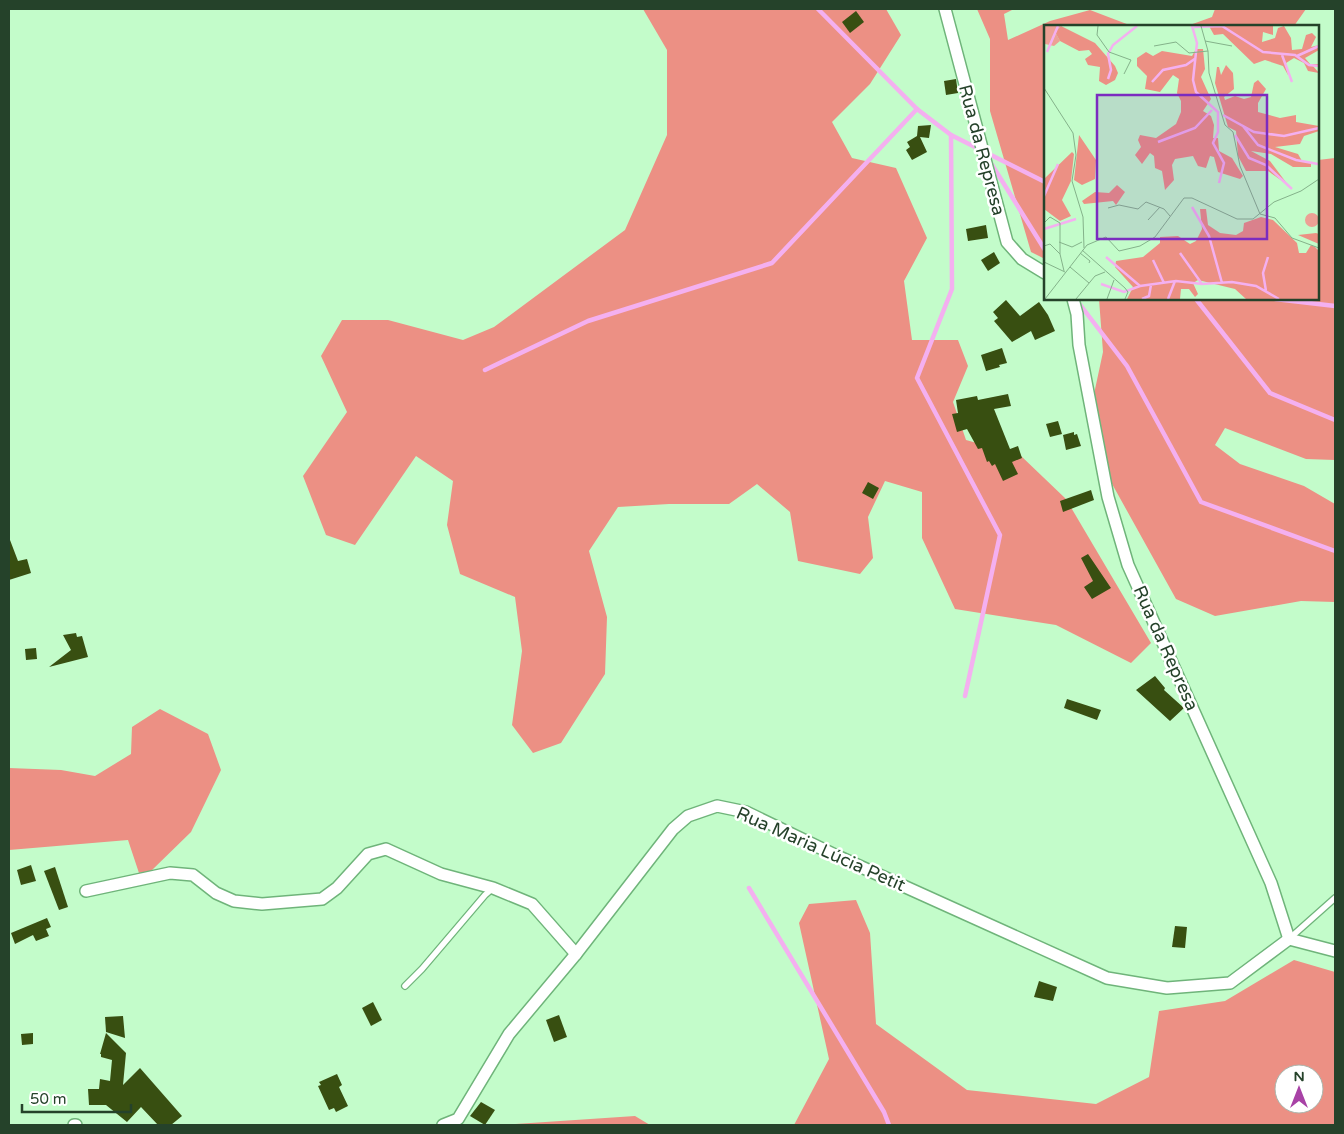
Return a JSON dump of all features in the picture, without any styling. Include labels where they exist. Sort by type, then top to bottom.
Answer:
[{"type":"street","name":"Rua da Represa","points":[[945,9],[1007,242],[1022,259],[1044,272]]},
{"type":"street","name":"Rua da Represa","points":[[1073,300],[1078,314],[1079,345],[1108,497],[1128,565],[1271,883],[1289,939]]},
{"type":"street","name":"Rua Maria Lúcia Petit","points":[[443,1125],[458,1119],[509,1034],[576,954],[673,829],[688,816],[717,806],[746,812],[837,856],[1107,978],[1166,988],[1230,983],[1289,939]]},
{"type":"street","points":[[86,891],[170,873],[193,876],[216,892],[234,901],[262,904],[322,898],[337,888],[368,854],[386,849],[441,874],[493,888],[532,904],[576,954]]},
{"type":"street","points":[[1289,939],[1335,951]]},
{"type":"lane","points":[[405,986],[422,970],[493,888]]},
{"type":"lane","points":[[1289,939],[1335,898]]},
{"type":"shaded area","points":[[643,9],[886,9],[901,35],[870,84],[832,122],[852,158],[896,168],[927,238],[904,281],[912,340],[958,340],[968,366],[953,402],[966,440],[1020,455],[1066,499],[1151,643],[1131,663],[1056,625],[955,609],[922,538],[922,492],[885,481],[868,517],[873,558],[860,574],[798,561],[790,512],[757,484],[729,504],[669,504],[618,507],[589,551],[607,617],[605,674],[561,743],[533,753],[512,725],[522,651],[515,597],[460,574],[447,525],[453,481],[416,456],[355,545],[326,535],[303,476],[347,412],[321,356],[342,320],[388,320],[463,340],[494,327],[625,230],[667,135],[667,50]]},
{"type":"shaded area","points":[[977,9],[1014,9],[1004,14],[1008,40],[1050,21],[1090,10],[1129,25],[1044,25],[1044,258],[1031,252],[990,111],[990,39]]},
{"type":"shaded area","points":[[1215,9],[1306,9],[1295,25],[1190,25],[1212,17]]},
{"type":"shaded area","points":[[1335,158],[1335,460],[1306,459],[1225,428],[1215,445],[1240,464],[1304,486],[1335,504],[1335,602],[1301,601],[1215,616],[1176,599],[1111,482],[1091,408],[1103,352],[1099,300],[1319,300],[1319,160]]},
{"type":"shaded area","points":[[160,709],[208,734],[221,770],[191,832],[151,871],[139,873],[128,840],[9,850],[9,768],[61,770],[95,776],[131,754],[132,727]]},
{"type":"shaded area","points":[[856,900],[870,933],[876,1024],[967,1090],[1096,1104],[1149,1077],[1159,1011],[1225,1001],[1294,960],[1335,972],[1335,1125],[794,1125],[829,1059],[799,923],[809,904]]},
{"type":"shaded area","points":[[635,1116],[650,1125],[501,1125]]},
{"type":"building","points":[[856,11],[864,22],[850,33],[842,22]]},
{"type":"building","points":[[956,79],[958,93],[946,95],[944,81]]},
{"type":"building","points":[[931,125],[929,138],[920,137],[927,152],[912,160],[906,150],[910,147],[907,142],[917,136],[918,126]]},
{"type":"building","points":[[986,225],[988,238],[968,241],[966,229]]},
{"type":"building","points":[[994,252],[1000,263],[988,271],[981,260]]},
{"type":"building","points":[[1006,300],[1020,316],[1039,302],[1048,315],[1055,331],[1035,340],[1031,331],[1012,342],[994,321],[998,318],[993,312]]},
{"type":"building","points":[[1002,348],[1007,363],[986,371],[981,355]]},
{"type":"building","points":[[1008,394],[1011,406],[994,409],[1010,449],[1018,446],[1022,458],[1012,462],[1018,474],[1003,481],[995,464],[992,466],[989,461],[987,462],[982,448],[978,449],[967,429],[957,432],[952,414],[958,413],[956,400],[977,396],[978,400]]},
{"type":"building","points":[[1058,421],[1062,434],[1050,437],[1046,424]]},
{"type":"building","points":[[1074,432],[1074,435],[1077,434],[1081,446],[1066,450],[1063,435]]},
{"type":"building","points":[[868,482],[879,488],[873,499],[862,493]]},
{"type":"building","points":[[1091,490],[1094,500],[1063,512],[1060,501]]},
{"type":"building","points":[[9,541],[18,561],[27,559],[31,573],[9,580]]},
{"type":"building","points":[[1088,554],[1111,588],[1092,599],[1084,587],[1093,581],[1081,558]]},
{"type":"building","points":[[76,633],[77,637],[82,636],[88,657],[49,667],[71,650],[63,635]]},
{"type":"building","points":[[36,648],[37,659],[26,660],[25,649]]},
{"type":"building","points":[[1155,676],[1165,688],[1164,690],[1184,708],[1170,721],[1136,690]]},
{"type":"building","points":[[1067,699],[1101,710],[1097,720],[1064,708]]},
{"type":"building","points":[[31,865],[36,881],[21,885],[17,870]]},
{"type":"building","points":[[55,867],[68,907],[59,910],[44,871]]},
{"type":"building","points":[[47,918],[51,927],[46,929],[49,936],[36,941],[33,935],[15,944],[11,933]]},
{"type":"building","points":[[1175,926],[1187,927],[1185,948],[1172,947]]},
{"type":"building","points":[[1039,981],[1057,987],[1053,1001],[1034,997]]},
{"type":"building","points":[[373,1002],[382,1020],[371,1026],[362,1008]]},
{"type":"building","points":[[559,1015],[567,1037],[554,1042],[546,1020]]},
{"type":"building","points":[[123,1016],[125,1038],[106,1032],[105,1017]]},
{"type":"building","points":[[33,1033],[33,1044],[22,1045],[21,1034]]},
{"type":"building","points":[[106,1033],[126,1053],[123,1085],[140,1068],[182,1116],[171,1125],[158,1125],[141,1107],[127,1122],[106,1105],[89,1105],[88,1089],[99,1089],[100,1079],[110,1081],[112,1060],[101,1057],[100,1054]]},
{"type":"building","points":[[337,1074],[342,1085],[339,1087],[348,1106],[336,1112],[334,1108],[329,1110],[318,1086],[321,1085],[319,1082]]},
{"type":"building","points":[[481,1102],[495,1110],[485,1125],[470,1116]]},
{"type":"waterway","points":[[818,9],[917,109],[951,135],[1044,182]]},
{"type":"waterway","points":[[485,370],[588,321],[772,263],[917,109]]},
{"type":"waterway","points":[[951,135],[952,289],[917,378],[1000,535],[965,696]]},
{"type":"waterway","points":[[989,160],[1044,248]]},
{"type":"waterway","points":[[1197,300],[1270,393],[1335,420]]},
{"type":"waterway","points":[[1284,300],[1335,306]]},
{"type":"waterway","points":[[1078,302],[1127,366],[1201,502],[1335,551]]},
{"type":"waterway","points":[[749,888],[884,1112],[889,1125]]}]
